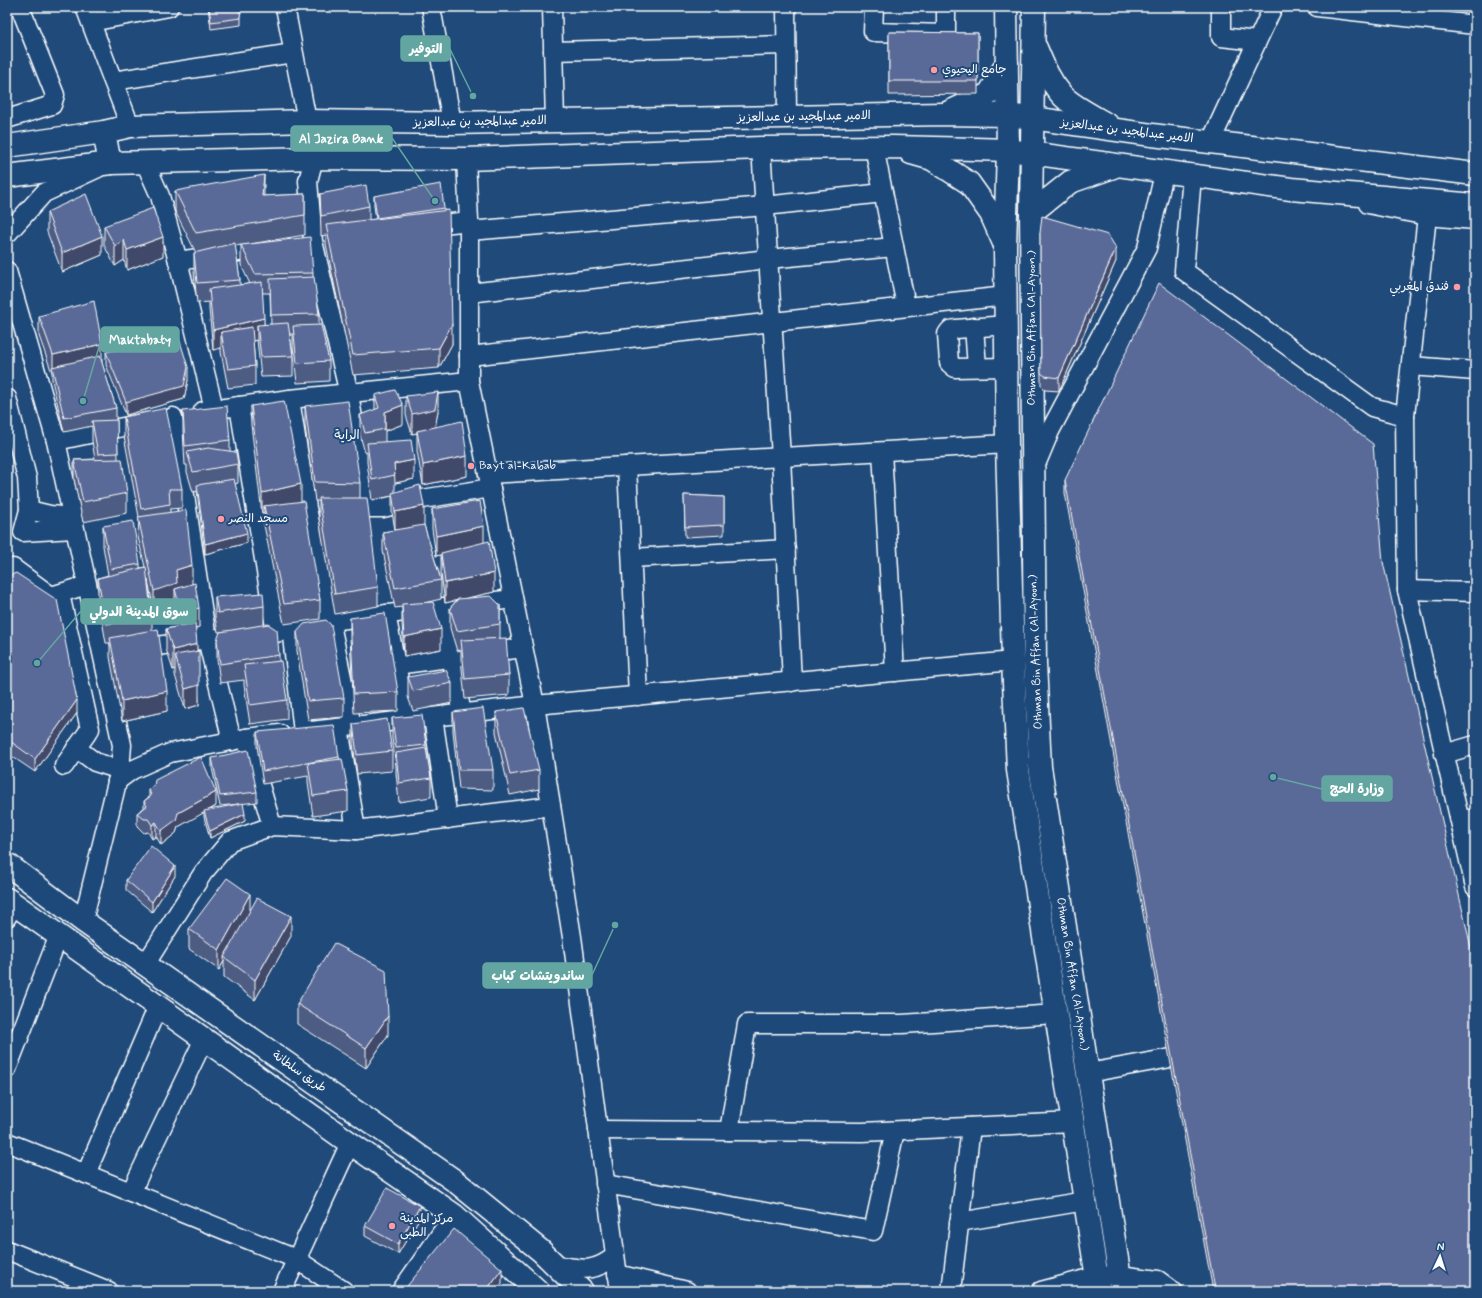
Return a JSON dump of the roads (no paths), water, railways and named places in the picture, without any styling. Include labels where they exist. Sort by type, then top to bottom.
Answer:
[{"type":"main road","name":"Othman Bin Affan (Al-Ayoon.)","points":[[1006,7],[1008,150],[1005,246],[1007,444],[1013,661],[1018,770],[1098,1283]]},
{"type":"main road","name":"Othman Bin Affan (Al-Ayoon.)","points":[[1034,7],[1031,213],[1033,470],[1035,663],[1040,767],[1121,1283]]},
{"type":"main road","points":[[1033,38],[1045,72],[1062,96],[1116,130]]},
{"type":"main road","points":[[943,114],[989,94],[1007,62]]},
{"type":"main road","name":"الامير عبدالمجيد بن عبدالعزيز","points":[[7,146],[104,132],[130,126],[307,121],[452,123],[943,114],[1007,115],[1116,130],[1473,173]]},
{"type":"main road","points":[[593,121],[595,154]]},
{"type":"main road","points":[[104,132],[111,163]]},
{"type":"main road","points":[[883,147],[932,159],[970,183],[991,214],[1005,246]]},
{"type":"main road","points":[[7,176],[111,163],[314,158],[466,160],[761,148],[883,147],[1008,150],[1291,189],[1475,206]]},
{"type":"main road","points":[[1031,213],[1070,182],[1117,166]]},
{"type":"main road","name":"طريق سلطانة","points":[[7,864],[145,965],[455,1181],[541,1251],[582,1291]]},
{"type":"main road","points":[[9,906],[59,935],[350,1143],[454,1215],[538,1291]]},
{"type":"street","points":[[7,119],[52,105],[55,95],[20,7]]},
{"type":"street","points":[[130,126],[88,15],[169,7]]},
{"type":"street","points":[[284,7],[307,121]]},
{"type":"street","points":[[431,7],[452,123]]},
{"type":"street","points":[[552,7],[555,121]]},
{"type":"street","points":[[786,7],[787,117]]},
{"type":"street","points":[[874,7],[873,32],[946,34],[946,7]]},
{"type":"street","points":[[1221,7],[1221,37],[1257,41]]},
{"type":"street","points":[[1210,141],[1273,7]]},
{"type":"street","points":[[1317,7],[1434,14],[1475,25]]},
{"type":"street","points":[[553,51],[786,45]]},
{"type":"street","points":[[113,81],[293,53]]},
{"type":"street","points":[[883,147],[883,193],[906,306]]},
{"type":"street","points":[[761,148],[781,457],[792,682]]},
{"type":"street","points":[[314,158],[308,181],[305,243],[349,394],[368,508]]},
{"type":"street","points":[[466,160],[469,226],[469,381],[535,705],[572,937],[619,1283],[688,1291]]},
{"type":"street","points":[[144,162],[160,196],[178,261],[214,409]]},
{"type":"street","points":[[7,234],[44,193],[111,163]]},
{"type":"street","points":[[1033,470],[1050,431],[1146,248],[1164,172]]},
{"type":"street","points":[[1192,176],[1184,271],[1372,407],[1405,416]]},
{"type":"street","points":[[1291,189],[1427,216],[1475,220]]},
{"type":"street","points":[[406,229],[765,206],[883,193]]},
{"type":"street","points":[[1427,216],[1405,416],[1407,590],[1444,754],[1467,819],[1475,887]]},
{"type":"street","points":[[178,261],[305,243]]},
{"type":"street","points":[[469,293],[768,259],[894,247]]},
{"type":"street","points":[[7,271],[56,441],[122,745],[118,775],[83,921]]},
{"type":"street","points":[[469,356],[1006,296]]},
{"type":"street","points":[[1006,325],[950,330],[947,334],[949,364],[955,368],[1007,367]]},
{"type":"street","points":[[974,327],[977,367]]},
{"type":"street","points":[[1411,366],[1475,371]]},
{"type":"street","points":[[56,441],[214,409],[290,399],[469,381]]},
{"type":"street","points":[[7,398],[27,478],[29,510],[23,532],[73,523]]},
{"type":"street","points":[[290,399],[315,508],[345,727],[356,830]]},
{"type":"street","points":[[239,406],[257,519],[283,630],[303,732]]},
{"type":"street","points":[[173,417],[207,639],[239,740],[272,826]]},
{"type":"street","points":[[344,508],[383,508],[489,481],[627,466],[1007,444]]},
{"type":"street","points":[[882,452],[895,672]]},
{"type":"street","points":[[627,466],[638,696]]},
{"type":"street","points":[[257,519],[315,508]]},
{"type":"street","points":[[29,510],[73,523]]},
{"type":"street","points":[[632,558],[786,549]]},
{"type":"street","points":[[13,568],[51,596],[87,586]]},
{"type":"street","points":[[1407,590],[1475,592]]},
{"type":"street","points":[[60,594],[90,729],[64,766]]},
{"type":"street","points":[[102,653],[283,630],[330,621],[513,599]]},
{"type":"street","points":[[442,607],[462,714]]},
{"type":"street","points":[[386,614],[407,720]]},
{"type":"street","points":[[396,665],[523,648]]},
{"type":"street","points":[[76,748],[95,762],[118,775],[170,753],[239,740],[535,705],[1013,661]]},
{"type":"street","points":[[433,717],[448,819]]},
{"type":"street","points":[[1444,754],[1475,745]]},
{"type":"street","points":[[145,965],[203,873],[230,841],[272,826],[356,830],[551,806]]},
{"type":"street","points":[[7,1069],[59,935]]},
{"type":"street","points":[[86,1174],[158,1006]]},
{"type":"street","points":[[729,1131],[747,1024],[902,1024],[1056,1014]]},
{"type":"street","points":[[131,1192],[204,1039]]},
{"type":"street","points":[[1088,1073],[1212,1051]]},
{"type":"street","points":[[598,1130],[862,1132],[1073,1122]]},
{"type":"street","points":[[951,1291],[972,1127]]},
{"type":"street","points":[[605,1184],[873,1231],[895,1131]]},
{"type":"street","points":[[7,1142],[296,1259],[344,1291]]},
{"type":"street","points":[[282,1291],[350,1143]]},
{"type":"street","points":[[959,1222],[1085,1201]]},
{"type":"street","points":[[401,1291],[454,1215]]},
{"type":"street","points":[[7,1250],[109,1291]]},
{"type":"street","points":[[555,1265],[592,1269],[604,1265],[615,1256]]},
{"type":"street","points":[[1041,1291],[1098,1283],[1158,1280],[1173,1291]]},
{"type":"place","name":"جامع اليحيوي","points":[[934,70]]},
{"type":"place","name":"التوفير","points":[[473,96]]},
{"type":"place","name":"Al Jazira Bank","points":[[435,201]]},
{"type":"place","name":"فندق المغربي","points":[[1457,287]]},
{"type":"place","name":"Maktabaty","points":[[83,401]]},
{"type":"place","name":"Bayt al-Kabab","points":[[471,466]]},
{"type":"place","name":"مسجد النصر","points":[[221,519]]},
{"type":"place","name":"سوق المدينة الدولي","points":[[37,663]]},
{"type":"place","name":"وزارة الحج","points":[[1273,777]]},
{"type":"place","name":"ساندويتشات كباب","points":[[615,925]]},
{"type":"place","name":"مرکز المدینة الطبی","points":[[392,1226]]},
{"type":"district","name":"الراية","points":[[347,435]]}]
